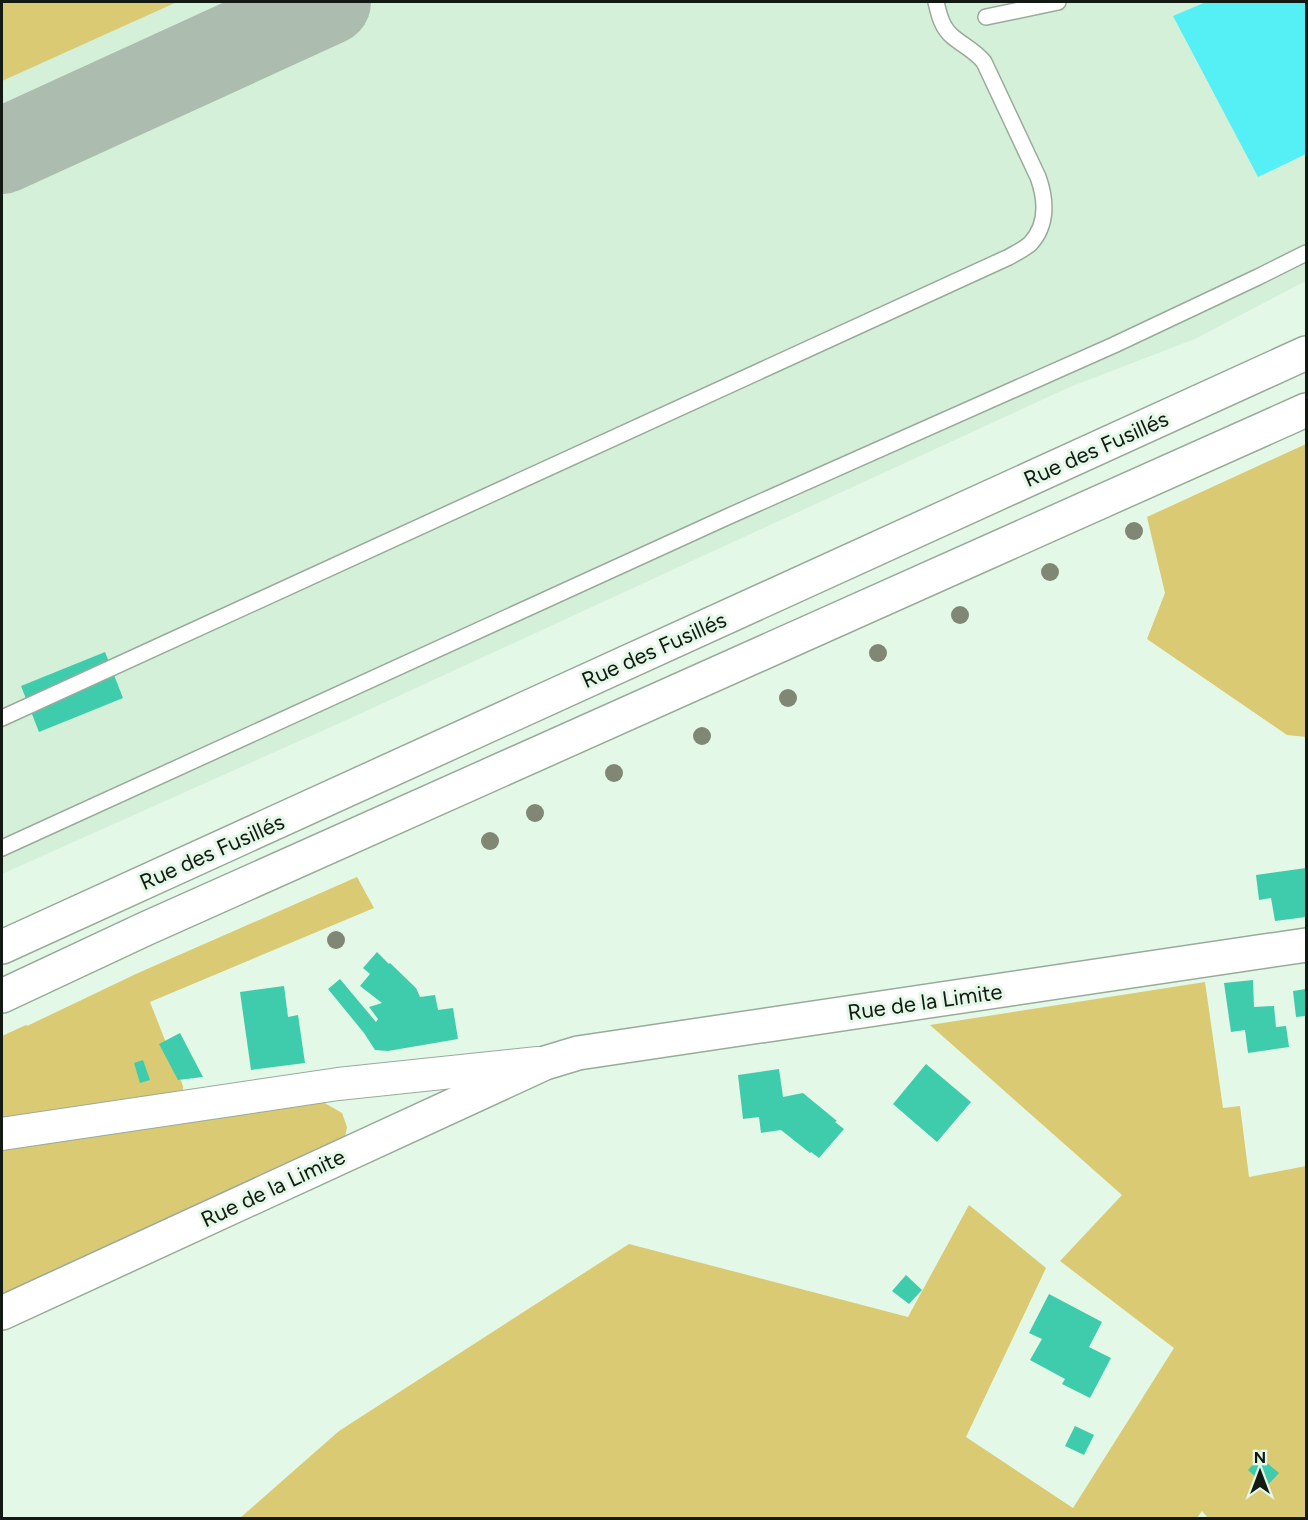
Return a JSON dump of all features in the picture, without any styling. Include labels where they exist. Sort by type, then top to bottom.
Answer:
[{"type":"main road","name":"Rue des Fusillés","points":[[2,947],[1306,353]]},
{"type":"main road","name":"Rue des Fusillés","points":[[2,996],[145,929],[1306,410]]},
{"type":"main road","name":"Rue de la Limite","points":[[2,1313],[545,1063],[578,1053],[1306,945]]},
{"type":"street","name":"Rue de la Limite","points":[[2,1134],[338,1084],[545,1063]]},
{"type":"lane","points":[[2,718],[1009,257],[1029,245],[1041,228],[1045,208],[1043,190],[984,62],[978,54],[952,36],[939,16],[936,2]]},
{"type":"lane","points":[[986,17],[1058,2]]},
{"type":"lane","points":[[2,848],[727,517],[1114,345],[1306,253]]},
{"type":"shaded area","points":[[2,2],[1306,2],[1306,281],[1195,339],[1070,387],[351,718],[2,874]]},
{"type":"shaded area","points":[[2,2],[177,2],[2,81]]},
{"type":"shaded area","points":[[1306,444],[1306,737],[1287,735],[1147,639],[1165,593],[1147,517]]},
{"type":"shaded area","points":[[357,877],[374,908],[150,1002],[183,1086],[182,1107],[2,1136],[2,1036],[138,973]]},
{"type":"shaded area","points":[[1205,982],[1223,1108],[1240,1106],[1249,1177],[1306,1166],[1306,1518],[1208,1518],[1202,1511],[1197,1518],[240,1518],[339,1431],[629,1244],[908,1317],[969,1205],[1046,1268],[966,1437],[1073,1508],[1174,1348],[1060,1261],[1122,1195],[930,1025]]},
{"type":"shaded area","points":[[323,1102],[342,1113],[347,1127],[343,1147],[2,1301],[2,1150]]},
{"type":"water","points":[[1206,2],[1306,2],[1306,154],[1258,177],[1173,16]]},
{"type":"building","points":[[105,652],[123,698],[39,732],[21,686]]},
{"type":"building","points":[[1306,868],[1306,917],[1275,921],[1271,898],[1259,900],[1256,875]]},
{"type":"building","points":[[377,952],[416,988],[420,997],[435,995],[438,1010],[453,1008],[458,1039],[388,1051],[375,1050],[328,989],[340,979],[376,1022],[378,1019],[369,1007],[382,1003],[360,986],[370,974],[363,968]]},
{"type":"building","points":[[1253,980],[1254,1007],[1274,1006],[1276,1027],[1286,1026],[1289,1047],[1248,1053],[1245,1030],[1231,1032],[1224,983]]},
{"type":"building","points":[[284,986],[288,1017],[298,1015],[305,1063],[251,1070],[240,992]]},
{"type":"building","points":[[1306,989],[1306,1016],[1296,1017],[1293,991]]},
{"type":"building","points":[[180,1033],[203,1077],[178,1080],[159,1044]]},
{"type":"building","points":[[143,1060],[150,1080],[140,1083],[134,1063]]},
{"type":"building","points":[[926,1064],[971,1102],[937,1142],[893,1104]]},
{"type":"building","points":[[779,1069],[783,1097],[803,1093],[844,1129],[819,1158],[781,1130],[761,1133],[759,1117],[743,1119],[738,1075]]},
{"type":"building","points":[[906,1275],[922,1290],[909,1304],[892,1291]]},
{"type":"building","points":[[1049,1294],[1102,1322],[1089,1347],[1111,1358],[1090,1398],[1062,1384],[1065,1379],[1030,1360],[1042,1339],[1029,1333]]},
{"type":"building","points":[[1075,1426],[1094,1435],[1084,1455],[1065,1446]]},
{"type":"building","points":[[1260,1457],[1279,1473],[1266,1487],[1248,1470]]},
{"type":"taxiway","points":[[2,151],[328,2]]}]
